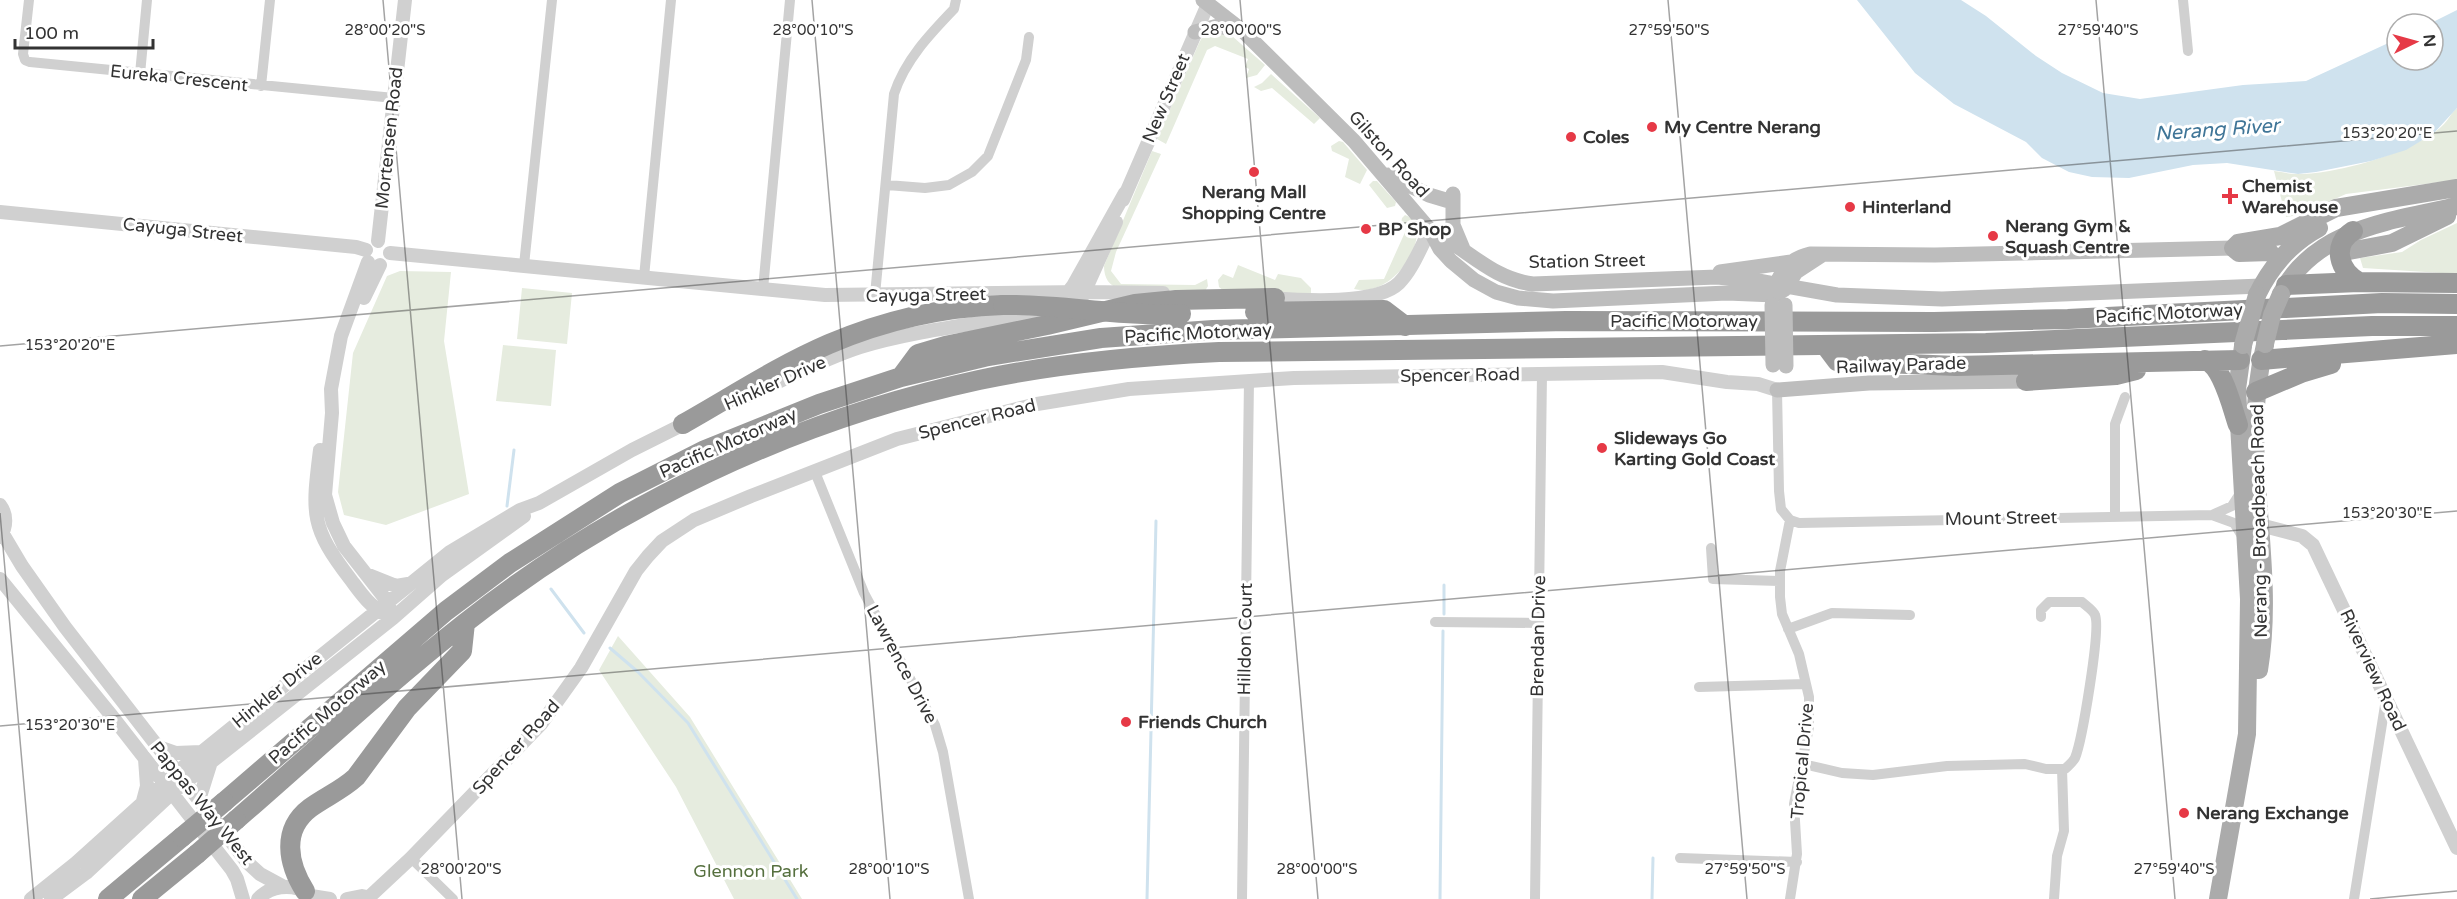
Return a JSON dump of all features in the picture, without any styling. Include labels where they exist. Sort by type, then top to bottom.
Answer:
[{"type":"highway","points":[[2353,231],[2341,245],[2339,259],[2347,273],[2359,282]]},
{"type":"highway","points":[[2284,289],[2359,282],[2457,283]]},
{"type":"highway","points":[[901,377],[918,354],[1126,306],[1176,300],[1275,298]]},
{"type":"highway","name":"Pacific Motorway","points":[[108,899],[446,611],[510,563],[620,493],[705,450],[819,404],[901,377],[1023,349],[1136,334],[1619,321],[1725,320],[1798,323],[1956,321],[2079,318],[2382,303],[2457,304]]},
{"type":"highway","points":[[683,424],[798,359],[844,338],[930,314],[967,307],[1043,305],[1141,314],[1384,310],[1405,326]]},
{"type":"highway","name":"Pacific Motorway","points":[[142,899],[465,623],[619,519],[700,477],[827,424],[980,380],[1108,360],[1208,353],[1986,343],[2372,326],[2457,326]]},
{"type":"highway","points":[[2256,392],[2271,384],[2322,366],[2402,350],[2457,344]]},
{"type":"highway","points":[[1825,345],[1836,361],[1888,365],[2005,366],[2205,360],[2241,352]]},
{"type":"highway","points":[[2263,352],[2402,350]]},
{"type":"highway","points":[[2026,381],[2116,375],[2133,371],[2154,360]]},
{"type":"highway","points":[[2205,360],[2211,362],[2218,371],[2238,425]]},
{"type":"highway","points":[[310,895],[293,870],[290,856],[290,845],[296,825],[311,808],[347,786],[356,777],[407,708],[462,651],[465,623]]},
{"type":"main road","name":"Gilston Road","points":[[1206,2],[1227,28],[1319,106]]},
{"type":"main road","name":"Gilston Road","points":[[1206,2],[1244,32],[1354,141],[1430,230]]},
{"type":"main road","points":[[1195,32],[1218,26],[1227,28]]},
{"type":"main road","points":[[1378,169],[1407,185],[1451,198],[1453,225],[1464,251]]},
{"type":"main road","points":[[2233,248],[2238,243],[2280,236],[2336,208],[2457,188]]},
{"type":"main road","name":"Nerang - Broadbeach Road","points":[[2218,899],[2259,673],[2263,634],[2242,489],[2237,389],[2241,352],[2259,291],[2277,263],[2292,246],[2323,226],[2350,216],[2457,194]]},
{"type":"main road","points":[[1778,293],[1819,293],[1892,299],[1942,299],[2284,289],[2315,252],[2334,240],[2353,231],[2457,206]]},
{"type":"main road","points":[[2349,251],[2391,243],[2457,212]]},
{"type":"main road","name":"Station Street","points":[[1430,230],[1452,241],[1490,270],[1527,284],[1730,278],[1778,293]]},
{"type":"main road","name":"Station Street","points":[[1430,230],[1440,249],[1468,276],[1488,288],[1518,298],[1553,301],[1727,293],[1778,293]]},
{"type":"main road","points":[[1777,390],[1784,375],[1780,365],[1778,293],[1784,268],[1807,254],[1935,255],[2233,248],[2239,252],[2270,252]]},
{"type":"main road","points":[[1778,293],[1796,272],[1822,255]]},
{"type":"main road","points":[[1819,293],[1813,285],[1812,276],[1815,265],[1822,255]]},
{"type":"main road","points":[[1691,278],[1754,265],[1791,262]]},
{"type":"main road","name":"Nerang - Broadbeach Road","points":[[2249,531],[2256,392],[2272,315],[2284,289]]},
{"type":"main road","points":[[2241,352],[2263,352]]},
{"type":"main road","name":"Railway Parade","points":[[1777,390],[1869,383],[2026,381]]},
{"type":"street","name":"Eureka Crescent","points":[[29,0],[23,54],[25,60],[30,62],[394,98]]},
{"type":"street","points":[[140,74],[147,0]]},
{"type":"street","points":[[261,86],[270,0]]},
{"type":"street","name":"Mortensen Road","points":[[378,241],[405,0]]},
{"type":"street","points":[[524,265],[552,0]]},
{"type":"street","points":[[644,277],[672,0]]},
{"type":"street","points":[[763,289],[790,0]]},
{"type":"street","points":[[874,295],[887,185],[892,111],[899,80],[911,58],[954,9],[956,0]]},
{"type":"street","points":[[2183,0],[2188,51]]},
{"type":"street","name":"New Street","points":[[1086,292],[1125,193],[1206,2]]},
{"type":"street","points":[[887,185],[925,188],[949,185],[972,172],[988,156],[1026,60],[1029,37]]},
{"type":"street","name":"New Street","points":[[1068,292],[1125,193]]},
{"type":"street","name":"Cayuga Street","points":[[0,212],[356,247],[371,259]]},
{"type":"street","name":"Cayuga Street","points":[[390,253],[825,295],[1086,292],[1336,298],[1371,296],[1390,290],[1403,278],[1430,230]]},
{"type":"street","points":[[371,259],[386,263],[390,253],[386,244],[378,241],[370,243],[371,259],[341,336],[324,423],[314,497],[315,514],[321,535],[358,589],[382,606],[393,618]]},
{"type":"street","points":[[1097,268],[1104,285],[1115,293]]},
{"type":"street","name":"Hinkler Drive","points":[[1031,314],[1050,307],[1068,292]]},
{"type":"street","name":"Hinkler Drive","points":[[31,899],[148,806],[181,777],[201,752],[408,584],[468,539],[683,424],[821,362],[861,347],[907,335],[1063,310],[1075,303],[1086,292]]},
{"type":"street","name":"Spencer Road","points":[[347,899],[362,896],[367,898],[411,858],[528,739],[555,707],[581,668],[636,571],[662,541],[694,520],[897,439],[1037,404],[1129,389],[1249,380],[1662,372],[1727,382],[1758,384],[1777,390]]},
{"type":"street","name":"Brendan Drive","points":[[1534,899],[1542,374]]},
{"type":"street","name":"Hilldon Court","points":[[1242,899],[1249,380]]},
{"type":"street","points":[[1777,390],[1780,509],[1790,520]]},
{"type":"street","points":[[2115,516],[2115,424],[2125,397]]},
{"type":"street","points":[[330,401],[332,413],[325,495],[338,535],[364,573],[382,606]]},
{"type":"street","name":"Lawrence Drive","points":[[815,472],[860,583],[935,725],[943,752],[969,899]]},
{"type":"street","points":[[2212,515],[2233,504],[2242,489]]},
{"type":"street","name":"Hinkler Drive","points":[[181,777],[211,763],[393,618],[442,575],[524,516],[538,503]]},
{"type":"street","points":[[0,505],[5,517],[1,535]]},
{"type":"street","name":"Mount Street","points":[[1790,520],[1799,523],[2212,515],[2249,531]]},
{"type":"street","name":"Tropical Drive","points":[[1790,520],[1779,581],[1782,614],[1799,654],[1809,697],[1809,727],[1794,804],[1797,862],[1790,899]]},
{"type":"street","name":"Riverview Road","points":[[2249,531],[2302,536],[2313,545],[2457,848]]},
{"type":"street","name":"Pappas Way West","points":[[1,535],[61,622],[247,862],[260,874],[284,887],[310,895]]},
{"type":"street","points":[[1711,548],[1713,579],[1779,581]]},
{"type":"street","points":[[364,573],[396,586],[408,584]]},
{"type":"street","name":"Pappas Way West","points":[[0,579],[232,870],[243,899]]},
{"type":"street","points":[[352,630],[360,614],[358,589]]},
{"type":"street","points":[[1803,764],[1842,773],[1873,775],[1947,766],[2025,764],[2046,769],[2065,769],[2074,760],[2082,726],[2092,670],[2095,614],[2082,602],[2063,601],[2049,602],[2041,610],[2041,617]]},
{"type":"street","points":[[1788,629],[1832,613],[1910,615]]},
{"type":"street","points":[[1435,622],[1539,623]]},
{"type":"street","points":[[1699,687],[1806,684]]},
{"type":"street","points":[[2354,899],[2386,699]]},
{"type":"street","points":[[256,707],[280,708]]},
{"type":"street","points":[[156,746],[176,753],[201,752]]},
{"type":"street","points":[[145,759],[148,806],[187,813]]},
{"type":"street","points":[[199,800],[211,763]]},
{"type":"street","points":[[2054,899],[2057,856],[2064,831],[2062,769]]},
{"type":"street","name":"Hinkler Drive","points":[[51,899],[86,873],[148,806]]},
{"type":"street","points":[[411,858],[453,899]]},
{"type":"street","points":[[1680,858],[1797,862]]},
{"type":"street","points":[[258,899],[273,889],[284,887]]},
{"type":"street","points":[[310,895],[330,899]]},
{"type":"green space","points":[[1222,30],[1265,65],[1257,75],[1246,78],[1249,69],[1245,67],[1248,59],[1215,46],[1207,50],[1166,144],[1157,139],[1199,43],[1203,36]]},
{"type":"green space","points":[[1271,74],[1320,118],[1314,124],[1272,88],[1261,91],[1254,87]]},
{"type":"green space","points":[[2457,108],[2457,180],[2346,194],[2299,215],[2286,217],[2274,171],[2294,174],[2332,171],[2374,160],[2430,136]]},
{"type":"green space","points":[[1339,141],[1343,142],[1367,170],[1360,184],[1345,177],[1349,159],[1332,151],[1331,146]]},
{"type":"green space","points":[[1152,151],[1161,154],[1116,252],[1111,271],[1121,284],[1195,285],[1207,279],[1208,286],[1205,291],[1120,289],[1110,284],[1106,278],[1104,266]]},
{"type":"green space","points":[[1377,181],[1396,202],[1395,206],[1387,208],[1369,185]]},
{"type":"green space","points":[[1405,215],[1414,222],[1417,233],[1408,261],[1384,284],[1370,289],[1354,289],[1359,280],[1384,279],[1406,230],[1401,223]]},
{"type":"green space","points":[[2457,223],[2457,274],[2363,268],[2360,258],[2402,252]]},
{"type":"green space","points":[[1238,265],[1275,280],[1278,274],[1301,278],[1311,288],[1311,294],[1224,291],[1219,287],[1218,280],[1223,274],[1233,278]]},
{"type":"green space","points":[[400,271],[451,272],[444,341],[469,494],[386,525],[344,515],[338,492],[353,353],[387,276]]},
{"type":"green space","points":[[522,288],[572,293],[567,344],[517,339]]},
{"type":"green space","points":[[503,345],[556,350],[551,406],[496,401]]},
{"type":"green space","name":"Glennon Park","points":[[618,636],[690,717],[802,899],[734,899],[676,787],[599,670]]},
{"type":"water","name":"Nerang River","points":[[1857,0],[1961,0],[2062,73],[2103,93],[2140,99],[2243,85],[2306,81],[2385,45],[2385,72],[2445,72],[2445,16],[2457,10],[2457,108],[2434,133],[2406,150],[2371,161],[2316,172],[2298,174],[2227,163],[2193,165],[2129,178],[2092,177],[2069,172],[2042,158],[2026,142],[1954,104],[1915,73]]},
{"type":"waterway","points":[[507,506],[514,450]]},
{"type":"waterway","points":[[1147,899],[1156,521]]},
{"type":"waterway","points":[[1444,585],[1444,614]]},
{"type":"waterway","points":[[551,589],[584,633]]},
{"type":"waterway","points":[[1440,899],[1443,631]]},
{"type":"waterway","points":[[610,648],[638,672],[688,723],[797,899]]},
{"type":"waterway","points":[[1652,899],[1653,858]]},
{"type":"place","name":"My Centre Nerang","points":[[1652,127]]},
{"type":"place","name":"Coles","points":[[1571,137]]},
{"type":"place","name":"Nerang Mall Shopping Centre","points":[[1254,172]]},
{"type":"place","name":"Chemist Warehouse","points":[[2230,196]]},
{"type":"place","name":"Hinterland","points":[[1850,207]]},
{"type":"place","name":"BP Shop","points":[[1366,229]]},
{"type":"place","name":"Nerang Gym & Squash Centre","points":[[1993,236]]},
{"type":"place","name":"Slideways Go Karting Gold Coast","points":[[1602,448]]},
{"type":"place","name":"Friends Church","points":[[1126,722]]},
{"type":"place","name":"Nerang Exchange","points":[[2184,813]]}]
